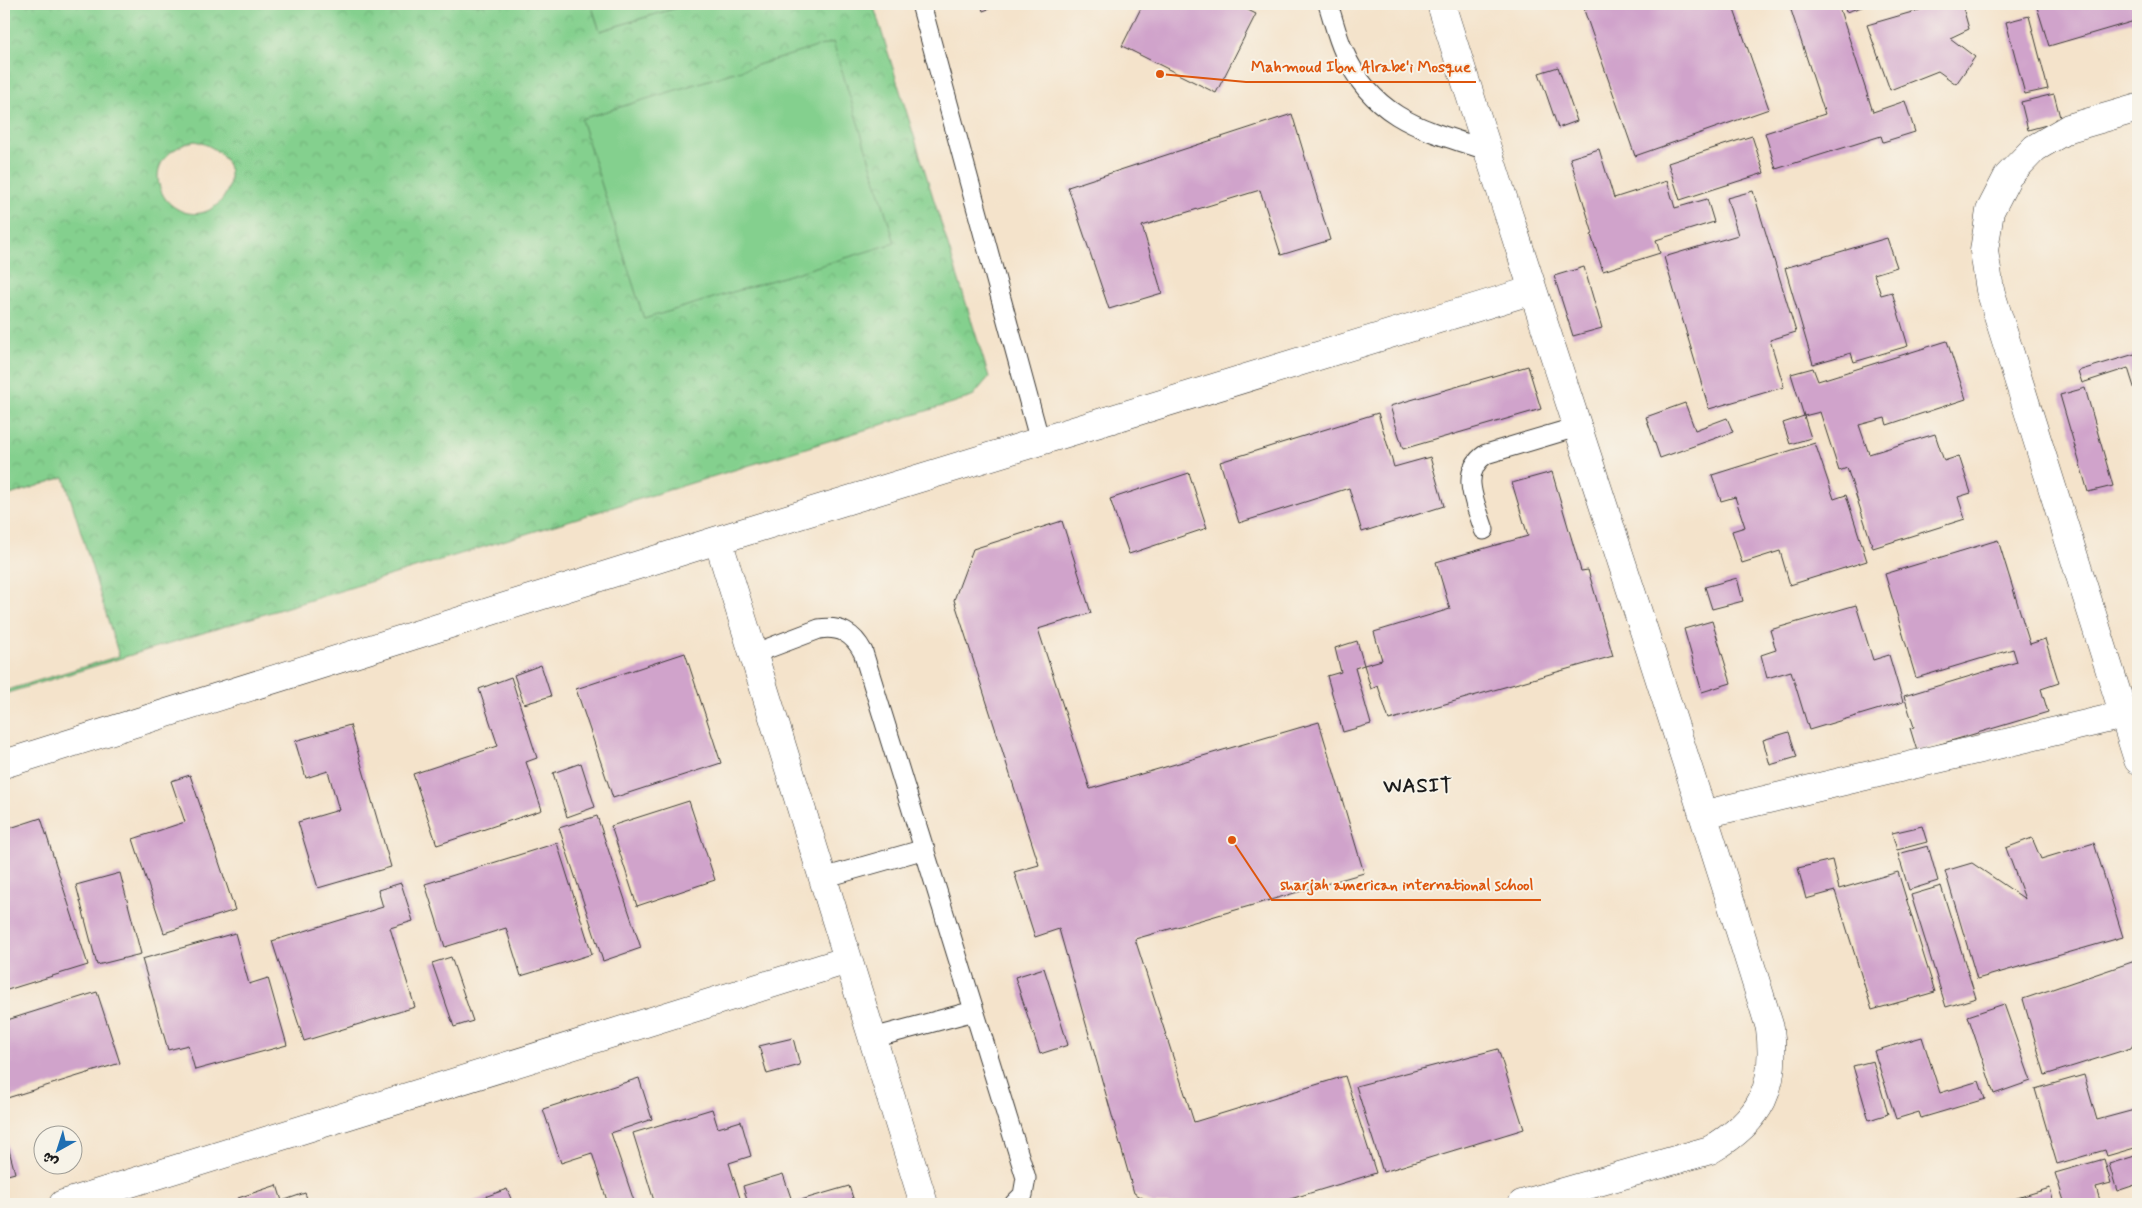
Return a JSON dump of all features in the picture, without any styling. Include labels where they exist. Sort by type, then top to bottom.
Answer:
[{"type":"street","points":[[1441,4],[1532,290],[1704,814],[1770,1028],[1773,1053],[1771,1078],[1762,1101],[1749,1121],[1731,1138],[1710,1150],[1522,1204]]},
{"type":"street","points":[[2138,108],[2070,128],[2035,148],[2008,176],[1990,211],[1984,251],[1990,290],[2138,760]]},
{"type":"street","points":[[4,764],[718,540],[1532,290]]},
{"type":"street","points":[[718,540],[924,1204]]},
{"type":"street","points":[[1704,814],[2124,715]]},
{"type":"street","points":[[63,1204],[848,960]]},
{"type":"lane","points":[[921,4],[1040,442]]},
{"type":"lane","points":[[1328,4],[1343,50],[1353,71],[1367,90],[1384,106],[1402,120],[1423,130],[1487,150]]},
{"type":"lane","points":[[1484,530],[1470,481],[1473,466],[1479,459],[1486,454],[1577,427]]},
{"type":"lane","points":[[753,654],[819,629],[830,628],[840,629],[850,634],[858,642],[863,652],[1026,1178],[1023,1194],[1014,1204]]},
{"type":"lane","points":[[823,878],[925,849]]},
{"type":"lane","points":[[873,1038],[974,1011]]},
{"type":"green space","points":[[4,4],[591,4],[600,31],[689,4],[873,4],[989,377],[972,397],[4,694],[4,691],[119,656],[64,477],[4,497]],"holes":[[[195,141],[214,149],[226,161],[230,174],[228,187],[222,199],[212,209],[199,213],[184,212],[174,207],[164,197],[159,183],[158,174],[164,159],[177,148]]]},
{"type":"green space","points":[[591,4],[689,4],[600,31]]},
{"type":"green space","points":[[833,42],[895,243],[644,319],[581,119]]},
{"type":"building","points":[[981,4],[1002,4],[983,11]]},
{"type":"building","points":[[1143,4],[1236,4],[1256,14],[1216,93],[1122,46]]},
{"type":"building","points":[[1601,4],[1732,4],[1769,109],[1635,156],[1584,10]]},
{"type":"building","points":[[1789,4],[1838,4],[1873,112],[1905,101],[1915,132],[1883,142],[1881,136],[1776,169],[1765,133],[1825,114]]},
{"type":"building","points":[[1843,4],[1871,4],[1846,12]]},
{"type":"building","points":[[1940,4],[1962,4],[1969,29],[1950,38],[1975,57],[1956,84],[1938,71],[1890,90],[1867,25]]},
{"type":"building","points":[[2036,4],[2138,4],[2138,20],[2049,46]]},
{"type":"building","points":[[2029,16],[2048,89],[2025,94],[2006,22]]},
{"type":"building","points":[[1558,67],[1577,121],[1558,128],[1539,73]]},
{"type":"building","points":[[2054,94],[2061,121],[2028,130],[2021,102]]},
{"type":"building","points":[[1292,114],[1330,240],[1281,255],[1260,190],[1142,226],[1162,293],[1109,309],[1068,187]]},
{"type":"building","points":[[1752,136],[1764,173],[1680,200],[1668,163]]},
{"type":"building","points":[[1599,149],[1614,198],[1667,181],[1675,208],[1707,199],[1714,222],[1656,240],[1660,253],[1603,271],[1570,158]]},
{"type":"building","points":[[1753,191],[1796,332],[1770,340],[1784,387],[1709,409],[1664,257],[1738,235],[1727,198]]},
{"type":"building","points":[[1887,238],[1897,267],[1874,274],[1881,295],[1892,292],[1908,346],[1854,362],[1851,353],[1813,364],[1785,268]]},
{"type":"building","points":[[1584,267],[1602,328],[1573,336],[1554,276]]},
{"type":"building","points":[[1947,341],[1966,399],[1887,425],[1885,418],[1859,425],[1869,454],[1935,434],[1944,461],[1959,456],[1971,493],[1958,497],[1965,519],[1873,548],[1847,468],[1839,471],[1820,412],[1804,416],[1791,374],[1813,368],[1818,381]]},
{"type":"building","points":[[2138,353],[2138,400],[2128,368],[2082,383],[2078,371]]},
{"type":"building","points":[[1528,366],[1541,409],[1403,449],[1390,406]]},
{"type":"building","points":[[2085,388],[2113,486],[2088,492],[2060,395]]},
{"type":"building","points":[[1685,403],[1695,430],[1727,418],[1733,432],[1660,458],[1646,417]]},
{"type":"building","points":[[1378,413],[1394,467],[1430,457],[1444,506],[1362,532],[1349,488],[1239,523],[1220,462]]},
{"type":"building","points":[[1804,416],[1811,438],[1790,444],[1783,423]]},
{"type":"building","points":[[1815,443],[1834,499],[1846,495],[1867,561],[1790,585],[1780,551],[1742,563],[1732,531],[1745,527],[1735,497],[1721,501],[1712,475]]},
{"type":"building","points":[[1552,472],[1581,571],[1588,570],[1613,656],[1389,720],[1378,686],[1371,689],[1364,665],[1382,660],[1374,632],[1450,609],[1436,562],[1528,536],[1512,483]]},
{"type":"building","points":[[1189,473],[1207,528],[1129,554],[1110,499]]},
{"type":"building","points":[[1062,521],[1091,613],[1038,629],[1090,789],[1319,722],[1364,873],[1135,939],[1194,1122],[1345,1076],[1376,1173],[1274,1204],[1153,1204],[1134,1193],[1059,929],[1035,937],[1014,872],[1039,865],[954,600],[973,549]]},
{"type":"building","points":[[1998,540],[2030,644],[2045,639],[2059,683],[2041,689],[2048,712],[1917,751],[1910,728],[1914,727],[1904,696],[2017,662],[2013,649],[1916,678],[1885,574]]},
{"type":"building","points":[[1737,578],[1743,601],[1712,609],[1705,587]]},
{"type":"building","points":[[1856,605],[1873,660],[1889,655],[1903,702],[1809,730],[1791,671],[1767,678],[1761,655],[1776,650],[1770,630]]},
{"type":"building","points":[[1712,621],[1731,683],[1702,692],[1684,629]]},
{"type":"building","points":[[1357,641],[1364,665],[1355,668],[1371,724],[1343,732],[1327,676],[1341,672],[1335,648]]},
{"type":"building","points":[[685,653],[721,763],[613,798],[576,689]]},
{"type":"building","points":[[541,665],[551,696],[524,704],[514,675]]},
{"type":"building","points":[[511,677],[537,758],[526,762],[542,810],[437,845],[413,774],[498,746],[479,689]]},
{"type":"building","points":[[350,725],[391,867],[318,888],[298,822],[339,810],[328,771],[306,778],[295,741]]},
{"type":"building","points":[[1789,732],[1797,757],[1770,765],[1763,740]]},
{"type":"building","points":[[581,763],[595,807],[567,817],[553,773]]},
{"type":"building","points":[[190,775],[235,910],[164,933],[133,839],[185,822],[171,781]]},
{"type":"building","points":[[689,801],[715,880],[637,906],[611,826]]},
{"type":"building","points":[[597,816],[641,948],[603,961],[559,828]]},
{"type":"building","points":[[41,818],[88,965],[4,991],[4,830]]},
{"type":"building","points":[[1922,826],[1927,842],[1897,850],[1892,833]]},
{"type":"building","points":[[2032,838],[2041,859],[2094,843],[2123,937],[1977,979],[1945,871],[1972,863],[2025,899],[2006,848]]},
{"type":"building","points":[[557,843],[592,954],[521,976],[506,928],[445,947],[425,884]]},
{"type":"building","points":[[1928,846],[1938,881],[1909,890],[1898,854]]},
{"type":"building","points":[[1832,860],[1839,889],[1898,872],[1935,992],[1872,1010],[1835,891],[1806,899],[1798,868]]},
{"type":"building","points":[[120,873],[141,954],[97,965],[76,885]]},
{"type":"building","points":[[401,883],[413,921],[390,928],[415,1007],[304,1041],[272,941],[383,907],[378,890]]},
{"type":"building","points":[[1941,886],[1976,998],[1946,1007],[1911,895]]},
{"type":"building","points":[[235,933],[249,984],[268,978],[287,1045],[195,1070],[188,1045],[168,1050],[142,959]]},
{"type":"building","points":[[451,957],[473,1021],[454,1027],[432,963]]},
{"type":"building","points":[[2138,960],[2138,1036],[2131,1048],[2045,1075],[2023,999]]},
{"type":"building","points":[[1044,968],[1068,1045],[1040,1054],[1015,977]]},
{"type":"building","points":[[97,992],[120,1063],[4,1099],[4,1021]]},
{"type":"building","points":[[2004,1004],[2031,1081],[1994,1094],[1968,1016]]},
{"type":"building","points":[[1922,1037],[1940,1093],[1979,1081],[1985,1099],[1921,1118],[1919,1112],[1896,1119],[1874,1051]]},
{"type":"building","points":[[793,1038],[800,1065],[767,1074],[759,1046]]},
{"type":"building","points":[[1498,1049],[1524,1129],[1383,1172],[1356,1086]]},
{"type":"building","points":[[1873,1061],[1888,1114],[1869,1120],[1853,1066]]},
{"type":"building","points":[[2084,1075],[2097,1120],[2138,1109],[2138,1147],[2107,1156],[2105,1150],[2057,1164],[2035,1089]]},
{"type":"building","points":[[639,1078],[652,1119],[611,1133],[635,1204],[608,1204],[592,1153],[561,1163],[543,1109]]},
{"type":"building","points":[[712,1109],[718,1128],[741,1121],[751,1156],[729,1163],[740,1198],[720,1204],[655,1204],[633,1133]]},
{"type":"building","points":[[4,1131],[15,1173],[4,1176]]},
{"type":"building","points":[[2138,1155],[2138,1184],[2117,1191],[2109,1164]]},
{"type":"building","points":[[2104,1159],[2111,1183],[2096,1187],[2101,1204],[2065,1204],[2055,1173]]},
{"type":"building","points":[[783,1174],[791,1198],[770,1204],[748,1204],[743,1186]]},
{"type":"building","points":[[277,1185],[282,1201],[305,1193],[309,1204],[240,1204],[238,1198]]},
{"type":"building","points":[[849,1186],[855,1204],[795,1204],[794,1202]]},
{"type":"building","points":[[2050,1188],[2054,1204],[1997,1204]]},
{"type":"building","points":[[507,1189],[513,1204],[465,1204]]},
{"type":"building","points":[[2138,1199],[2138,1204],[2121,1204]]},
{"type":"place","name":"Mahmoud Ibn Alrabe'i Mosque","points":[[1160,74]]},
{"type":"place","name":"sharjah american international school","points":[[1232,840]]},
{"type":"district","name":"WASIT","points":[[1418,785]]}]
